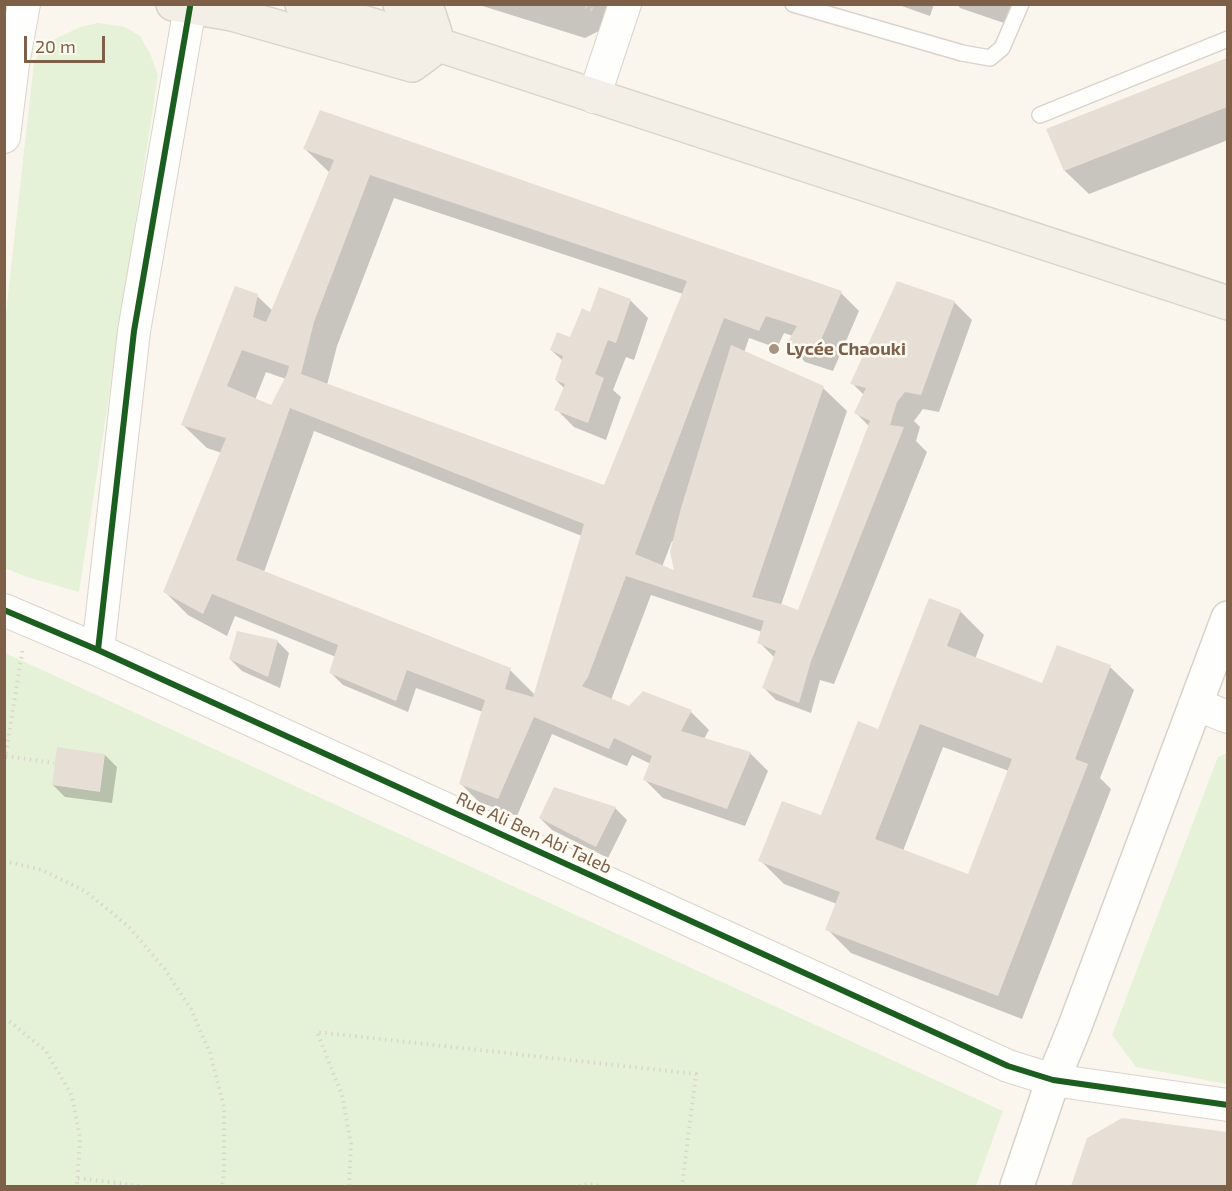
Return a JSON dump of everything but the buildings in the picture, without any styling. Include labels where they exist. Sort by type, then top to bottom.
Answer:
[{"type":"main road","points":[[302,4],[440,45],[1227,303]]},
{"type":"main road","points":[[400,4],[429,14],[440,45]]},
{"type":"main road","points":[[182,6],[264,22],[412,65],[440,45]]},
{"type":"main road","points":[[1017,1186],[1053,1080],[1227,618]]},
{"type":"street","points":[[4,137],[14,54],[24,4]]},
{"type":"street","points":[[594,97],[625,4]]},
{"type":"street","points":[[98,650],[134,331],[182,6]]},
{"type":"street","name":"Rue Ali Ben Abi Taleb","points":[[17,616],[98,650],[1008,1066],[1053,1080],[1227,1105]]},
{"type":"street","points":[[1194,704],[1227,717]]},
{"type":"lane","points":[[793,4],[962,53],[990,58],[1002,48],[1021,4]]},
{"type":"lane","points":[[1040,115],[1227,39]]},
{"type":"path","points":[[4,765],[20,660],[17,616]]},
{"type":"path","points":[[6,756],[54,763]]},
{"type":"path","points":[[4,861],[42,870],[85,891],[128,926],[164,968],[191,1009],[213,1064],[224,1107],[222,1186]]},
{"type":"path","points":[[4,1019],[46,1051],[72,1096],[80,1139],[77,1186]]},
{"type":"path","points":[[348,1186],[351,1144],[342,1095],[317,1032],[696,1074],[682,1186]]},
{"type":"path","points":[[78,1178],[141,1186]]},
{"type":"path","points":[[579,1186],[587,1184],[600,1186]]},
{"type":"green space","points":[[98,23],[125,27],[140,36],[150,53],[158,75],[79,592],[5,568],[5,321],[34,62],[45,44],[80,27]]},
{"type":"green space","points":[[5,653],[1003,1111],[976,1186],[5,1186]]},
{"type":"green space","points":[[1227,753],[1227,1084],[1136,1067],[1112,1035],[1218,757]]},
{"type":"cycle path","points":[[98,650],[134,331],[190,7]]},
{"type":"cycle path","points":[[4,610],[98,650],[1008,1066],[1053,1080],[1228,1105]]},
{"type":"place","name":"Lycée Chaouki","points":[[774,349]]}]
